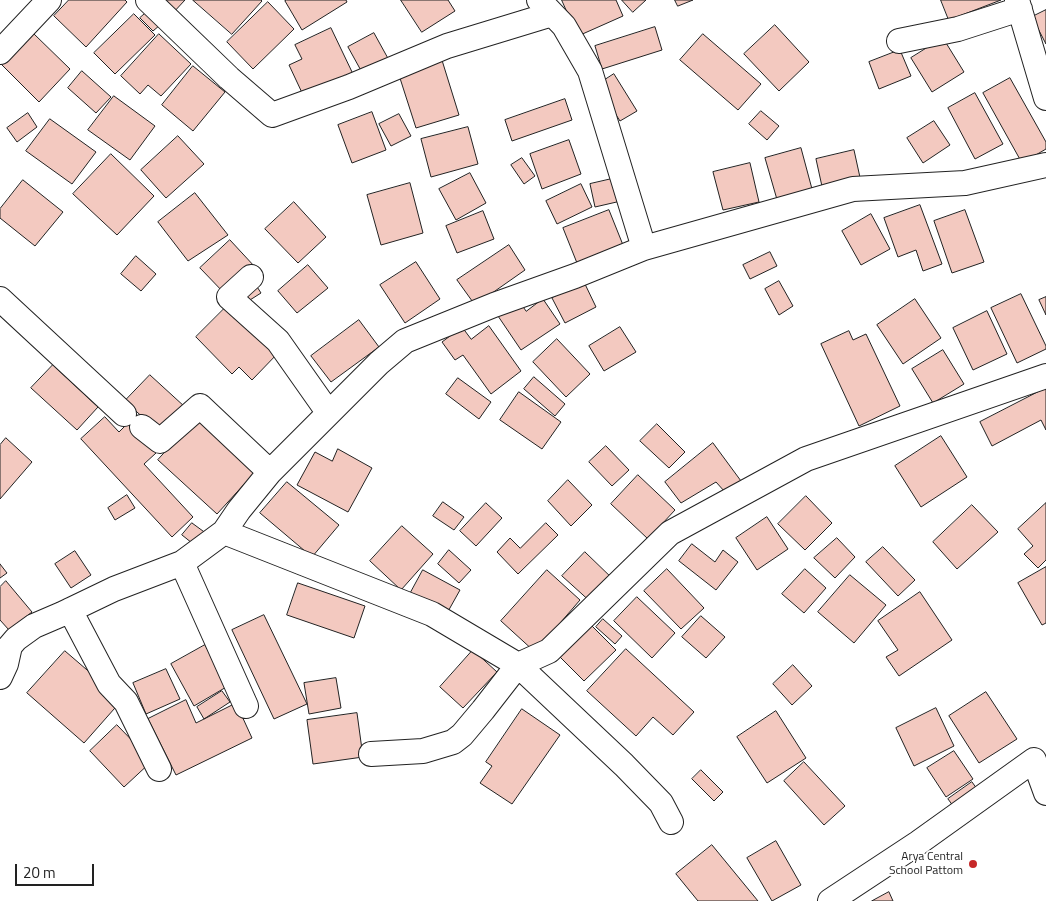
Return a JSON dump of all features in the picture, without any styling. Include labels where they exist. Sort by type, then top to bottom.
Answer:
[{"type":"street","points":[[0,52],[49,0]]},
{"type":"street","points":[[148,0],[229,78],[272,115],[349,87],[545,7],[564,26],[590,71],[644,248]]},
{"type":"street","points":[[899,41],[958,29],[1018,4],[1046,98]]},
{"type":"street","points":[[2,666],[10,646],[16,639],[34,626],[114,589],[182,563],[224,532],[270,472],[328,412],[405,341],[644,248],[853,189],[965,182],[1046,165]]},
{"type":"street","points":[[251,277],[229,297],[278,341],[328,412]]},
{"type":"street","points":[[0,299],[133,421],[160,441],[200,406],[270,472]]},
{"type":"street","points":[[371,754],[423,751],[453,742],[462,735],[518,665],[549,652],[670,533],[806,459],[1046,376]]},
{"type":"street","points":[[224,532],[432,614],[518,665],[661,803],[670,822]]},
{"type":"street","points":[[182,563],[246,706]]},
{"type":"street","points":[[70,610],[110,684],[126,702],[158,768]]},
{"type":"street","points":[[830,901],[918,844],[1034,760],[1046,793]]},
{"type":"building","points":[[69,0],[125,0],[127,2],[86,47],[54,16]]},
{"type":"building","points":[[157,0],[185,0],[172,14]]},
{"type":"building","points":[[193,0],[261,0],[262,1],[232,34]]},
{"type":"building","points":[[346,0],[347,2],[302,30],[285,1]]},
{"type":"building","points":[[401,0],[448,0],[455,11],[422,32]]},
{"type":"building","points":[[562,0],[616,0],[623,16],[578,36]]},
{"type":"building","points":[[622,0],[646,0],[633,12]]},
{"type":"building","points":[[675,0],[693,0],[678,6]]},
{"type":"building","points":[[941,0],[1001,0],[949,20]]},
{"type":"building","points":[[268,2],[294,29],[253,69],[227,42]]},
{"type":"building","points":[[1046,10],[1046,44],[1032,17]]},
{"type":"building","points":[[148,11],[160,25],[153,31],[140,18]]},
{"type":"building","points":[[134,14],[155,35],[115,74],[94,53]]},
{"type":"building","points":[[775,25],[809,62],[779,91],[744,54]]},
{"type":"building","points":[[655,27],[662,50],[602,69],[595,46]]},
{"type":"building","points":[[331,28],[353,74],[304,97],[289,65],[302,59],[295,45]]},
{"type":"building","points":[[33,33],[70,69],[39,102],[1,64]]},
{"type":"building","points":[[374,33],[390,62],[364,76],[348,47]]},
{"type":"building","points":[[159,34],[191,64],[161,96],[148,85],[140,94],[121,76]]},
{"type":"building","points":[[703,34],[761,84],[738,110],[680,60]]},
{"type":"building","points":[[943,38],[964,72],[932,92],[911,58]]},
{"type":"building","points":[[900,50],[911,76],[879,89],[869,62]]},
{"type":"building","points":[[441,57],[459,115],[416,128],[398,72]]},
{"type":"building","points":[[193,66],[225,92],[193,131],[162,105]]},
{"type":"building","points":[[82,71],[111,97],[96,113],[68,88]]},
{"type":"building","points":[[614,74],[637,111],[620,121],[597,85]]},
{"type":"building","points":[[1010,78],[1046,142],[1046,149],[1022,163],[983,93]]},
{"type":"building","points":[[975,93],[1003,144],[975,159],[948,108]]},
{"type":"building","points":[[114,96],[155,126],[130,160],[88,130]]},
{"type":"building","points":[[565,99],[572,120],[512,141],[505,120]]},
{"type":"building","points":[[761,111],[779,126],[767,140],[749,124]]},
{"type":"building","points":[[372,112],[386,150],[352,163],[338,125]]},
{"type":"building","points":[[28,113],[37,127],[17,142],[7,128]]},
{"type":"building","points":[[399,114],[411,136],[391,146],[379,124]]},
{"type":"building","points":[[50,119],[96,152],[72,184],[26,151]]},
{"type":"building","points":[[934,121],[950,145],[923,163],[907,138]]},
{"type":"building","points":[[468,127],[478,164],[431,177],[421,139]]},
{"type":"building","points":[[178,136],[204,164],[166,198],[141,170]]},
{"type":"building","points":[[569,140],[581,174],[542,189],[530,154]]},
{"type":"building","points":[[801,148],[812,189],[778,203],[765,158]]},
{"type":"building","points":[[854,150],[861,182],[823,191],[816,159]]},
{"type":"building","points":[[111,154],[154,196],[117,235],[73,194]]},
{"type":"building","points":[[522,158],[535,176],[524,184],[511,165]]},
{"type":"building","points":[[750,163],[759,202],[723,210],[713,172]]},
{"type":"building","points":[[470,173],[486,203],[456,220],[439,189]]},
{"type":"building","points":[[616,178],[621,201],[595,207],[590,184]]},
{"type":"building","points":[[23,180],[63,212],[35,246],[0,218],[0,209]]},
{"type":"building","points":[[410,183],[423,233],[381,245],[367,195]]},
{"type":"building","points":[[581,184],[592,207],[557,224],[546,201]]},
{"type":"building","points":[[195,193],[228,235],[188,261],[158,222]]},
{"type":"building","points":[[294,202],[326,237],[298,263],[265,229]]},
{"type":"building","points":[[920,205],[942,264],[923,271],[916,250],[898,257],[884,218]]},
{"type":"building","points":[[609,210],[623,245],[577,263],[563,228]]},
{"type":"building","points":[[965,210],[984,262],[952,273],[934,221]]},
{"type":"building","points":[[483,211],[494,239],[457,253],[446,226]]},
{"type":"building","points":[[871,214],[890,249],[861,265],[842,231]]},
{"type":"building","points":[[230,240],[255,267],[226,295],[200,268]]},
{"type":"building","points":[[509,245],[525,270],[475,305],[457,280]]},
{"type":"building","points":[[770,252],[777,266],[750,279],[743,265]]},
{"type":"building","points":[[136,256],[156,274],[141,291],[121,274]]},
{"type":"building","points":[[416,262],[440,299],[405,323],[380,285]]},
{"type":"building","points":[[308,265],[328,288],[297,313],[278,291]]},
{"type":"building","points":[[779,281],[793,306],[779,315],[765,289]]},
{"type":"building","points":[[254,282],[261,293],[242,305]]},
{"type":"building","points":[[584,282],[596,307],[565,323],[552,298]]},
{"type":"building","points":[[1021,294],[1046,349],[1017,363],[991,308]]},
{"type":"building","points":[[1046,297],[1046,315],[1039,300]]},
{"type":"building","points":[[543,299],[560,324],[521,350],[498,316],[519,301],[526,311]]},
{"type":"building","points":[[915,299],[941,338],[903,364],[877,325]]},
{"type":"building","points":[[230,303],[279,352],[252,380],[239,367],[232,374],[196,337]]},
{"type":"building","points":[[987,311],[1007,354],[973,370],[953,328]]},
{"type":"building","points":[[359,320],[379,347],[331,382],[311,356]]},
{"type":"building","points":[[489,326],[521,371],[491,394],[463,355],[455,360],[442,342],[462,327],[471,339]]},
{"type":"building","points":[[620,327],[636,352],[604,371],[589,346]]},
{"type":"building","points":[[849,331],[853,340],[866,334],[900,406],[859,426],[821,344]]},
{"type":"building","points":[[557,339],[590,374],[566,397],[533,362]]},
{"type":"building","points":[[943,350],[964,384],[933,403],[912,369]]},
{"type":"building","points":[[53,365],[98,407],[77,430],[31,388]]},
{"type":"building","points":[[150,375],[185,407],[161,434],[125,401]]},
{"type":"building","points":[[534,377],[565,404],[555,416],[524,389]]},
{"type":"building","points":[[458,378],[491,402],[479,419],[446,394]]},
{"type":"building","points":[[1046,388],[1046,430],[1041,420],[992,446],[980,422]]},
{"type":"building","points":[[519,392],[561,422],[542,449],[500,420]]},
{"type":"building","points":[[199,415],[258,469],[217,514],[158,460]]},
{"type":"building","points":[[105,417],[119,432],[128,423],[156,453],[144,464],[193,517],[172,537],[81,439]]},
{"type":"building","points":[[657,424],[685,452],[669,468],[640,441]]},
{"type":"building","points":[[941,436],[967,477],[921,507],[895,466]]},
{"type":"building","points":[[6,438],[32,462],[0,499],[0,445]]},
{"type":"building","points":[[713,443],[741,481],[725,492],[716,482],[681,503],[665,482]]},
{"type":"building","points":[[606,446],[629,470],[612,486],[589,462]]},
{"type":"building","points":[[338,449],[372,468],[348,512],[297,485],[315,452],[332,461]]},
{"type":"building","points":[[638,475],[675,510],[648,539],[611,504]]},
{"type":"building","points":[[568,480],[592,505],[571,526],[548,501]]},
{"type":"building","points":[[287,482],[339,525],[312,557],[260,513]]},
{"type":"building","points":[[127,495],[135,508],[115,520],[108,508]]},
{"type":"building","points":[[806,496],[832,523],[805,550],[778,524]]},
{"type":"building","points":[[443,502],[464,517],[454,530],[433,516]]},
{"type":"building","points":[[486,503],[502,518],[476,546],[460,531]]},
{"type":"building","points":[[1046,503],[1046,560],[1038,568],[1024,554],[1033,546],[1018,529]]},
{"type":"building","points":[[972,505],[998,532],[957,569],[933,542]]},
{"type":"building","points":[[767,517],[788,549],[757,570],[736,538]]},
{"type":"building","points":[[192,523],[207,534],[197,547],[182,535]]},
{"type":"building","points":[[546,523],[558,535],[518,574],[497,552],[510,538],[520,548]]},
{"type":"building","points":[[402,526],[433,554],[401,590],[370,561]]},
{"type":"building","points":[[837,538],[855,557],[835,578],[814,558]]},
{"type":"building","points":[[692,544],[715,562],[723,550],[738,562],[716,590],[679,561]]},
{"type":"building","points":[[883,547],[915,580],[898,596],[866,562]]},
{"type":"building","points":[[449,550],[471,570],[459,583],[438,564]]},
{"type":"building","points":[[75,551],[91,575],[71,588],[55,564]]},
{"type":"building","points":[[585,552],[615,581],[593,604],[562,576]]},
{"type":"building","points":[[0,564],[7,573],[0,578]]},
{"type":"building","points":[[1046,567],[1046,623],[1042,625],[1018,583]]},
{"type":"building","points":[[667,569],[704,608],[681,629],[644,591]]},
{"type":"building","points":[[805,569],[826,588],[804,613],[782,594]]},
{"type":"building","points":[[423,570],[460,590],[446,615],[410,594]]},
{"type":"building","points":[[547,570],[580,600],[535,652],[501,621]]},
{"type":"building","points":[[850,575],[886,605],[854,643],[818,612]]},
{"type":"building","points":[[6,581],[32,612],[9,630],[0,620],[0,587]]},
{"type":"building","points":[[298,583],[365,606],[354,638],[287,615]]},
{"type":"building","points":[[920,592],[952,640],[899,676],[886,657],[898,650],[878,621]]},
{"type":"building","points":[[637,597],[675,633],[652,658],[614,621]]},
{"type":"building","points":[[264,615],[307,704],[274,719],[232,630]]},
{"type":"building","points":[[701,616],[725,637],[706,658],[682,637]]},
{"type":"building","points":[[603,619],[622,636],[615,644],[596,627]]},
{"type":"building","points":[[589,623],[616,650],[584,681],[557,654]]},
{"type":"building","points":[[205,645],[228,686],[194,706],[171,664]]},
{"type":"building","points":[[626,649],[694,712],[673,735],[653,717],[636,736],[587,691]]},
{"type":"building","points":[[473,650],[497,672],[463,708],[440,687]]},
{"type":"building","points":[[65,651],[122,700],[84,743],[27,693]]},
{"type":"building","points":[[793,665],[812,686],[792,705],[773,684]]},
{"type":"building","points":[[166,669],[180,699],[146,714],[133,683]]},
{"type":"building","points":[[336,678],[341,708],[309,714],[304,683]]},
{"type":"building","points":[[222,691],[230,702],[204,719],[197,707]]},
{"type":"building","points":[[986,692],[1017,739],[979,763],[949,716]]},
{"type":"building","points":[[186,700],[196,723],[236,703],[252,738],[176,775],[148,719]]},
{"type":"building","points":[[936,708],[954,746],[914,766],[896,728]]},
{"type":"building","points":[[522,709],[560,735],[512,804],[480,783],[492,766],[486,762]]},
{"type":"building","points":[[776,711],[806,758],[767,783],[737,737]]},
{"type":"building","points":[[357,713],[363,757],[313,764],[307,720]]},
{"type":"building","points":[[117,725],[152,761],[124,787],[90,751]]},
{"type":"building","points":[[954,751],[973,779],[946,797],[927,768]]},
{"type":"building","points":[[804,762],[845,806],[824,825],[784,781]]},
{"type":"building","points":[[701,770],[723,792],[714,801],[692,779]]},
{"type":"building","points":[[972,782],[980,793],[956,810],[948,799]]},
{"type":"building","points":[[776,841],[801,885],[772,901],[747,858]]},
{"type":"building","points":[[712,845],[758,901],[698,901],[676,874]]},
{"type":"building","points":[[889,892],[893,901],[872,901]]},
{"type":"place","name":"Arya Central School Pattom","points":[[973,864]]}]
